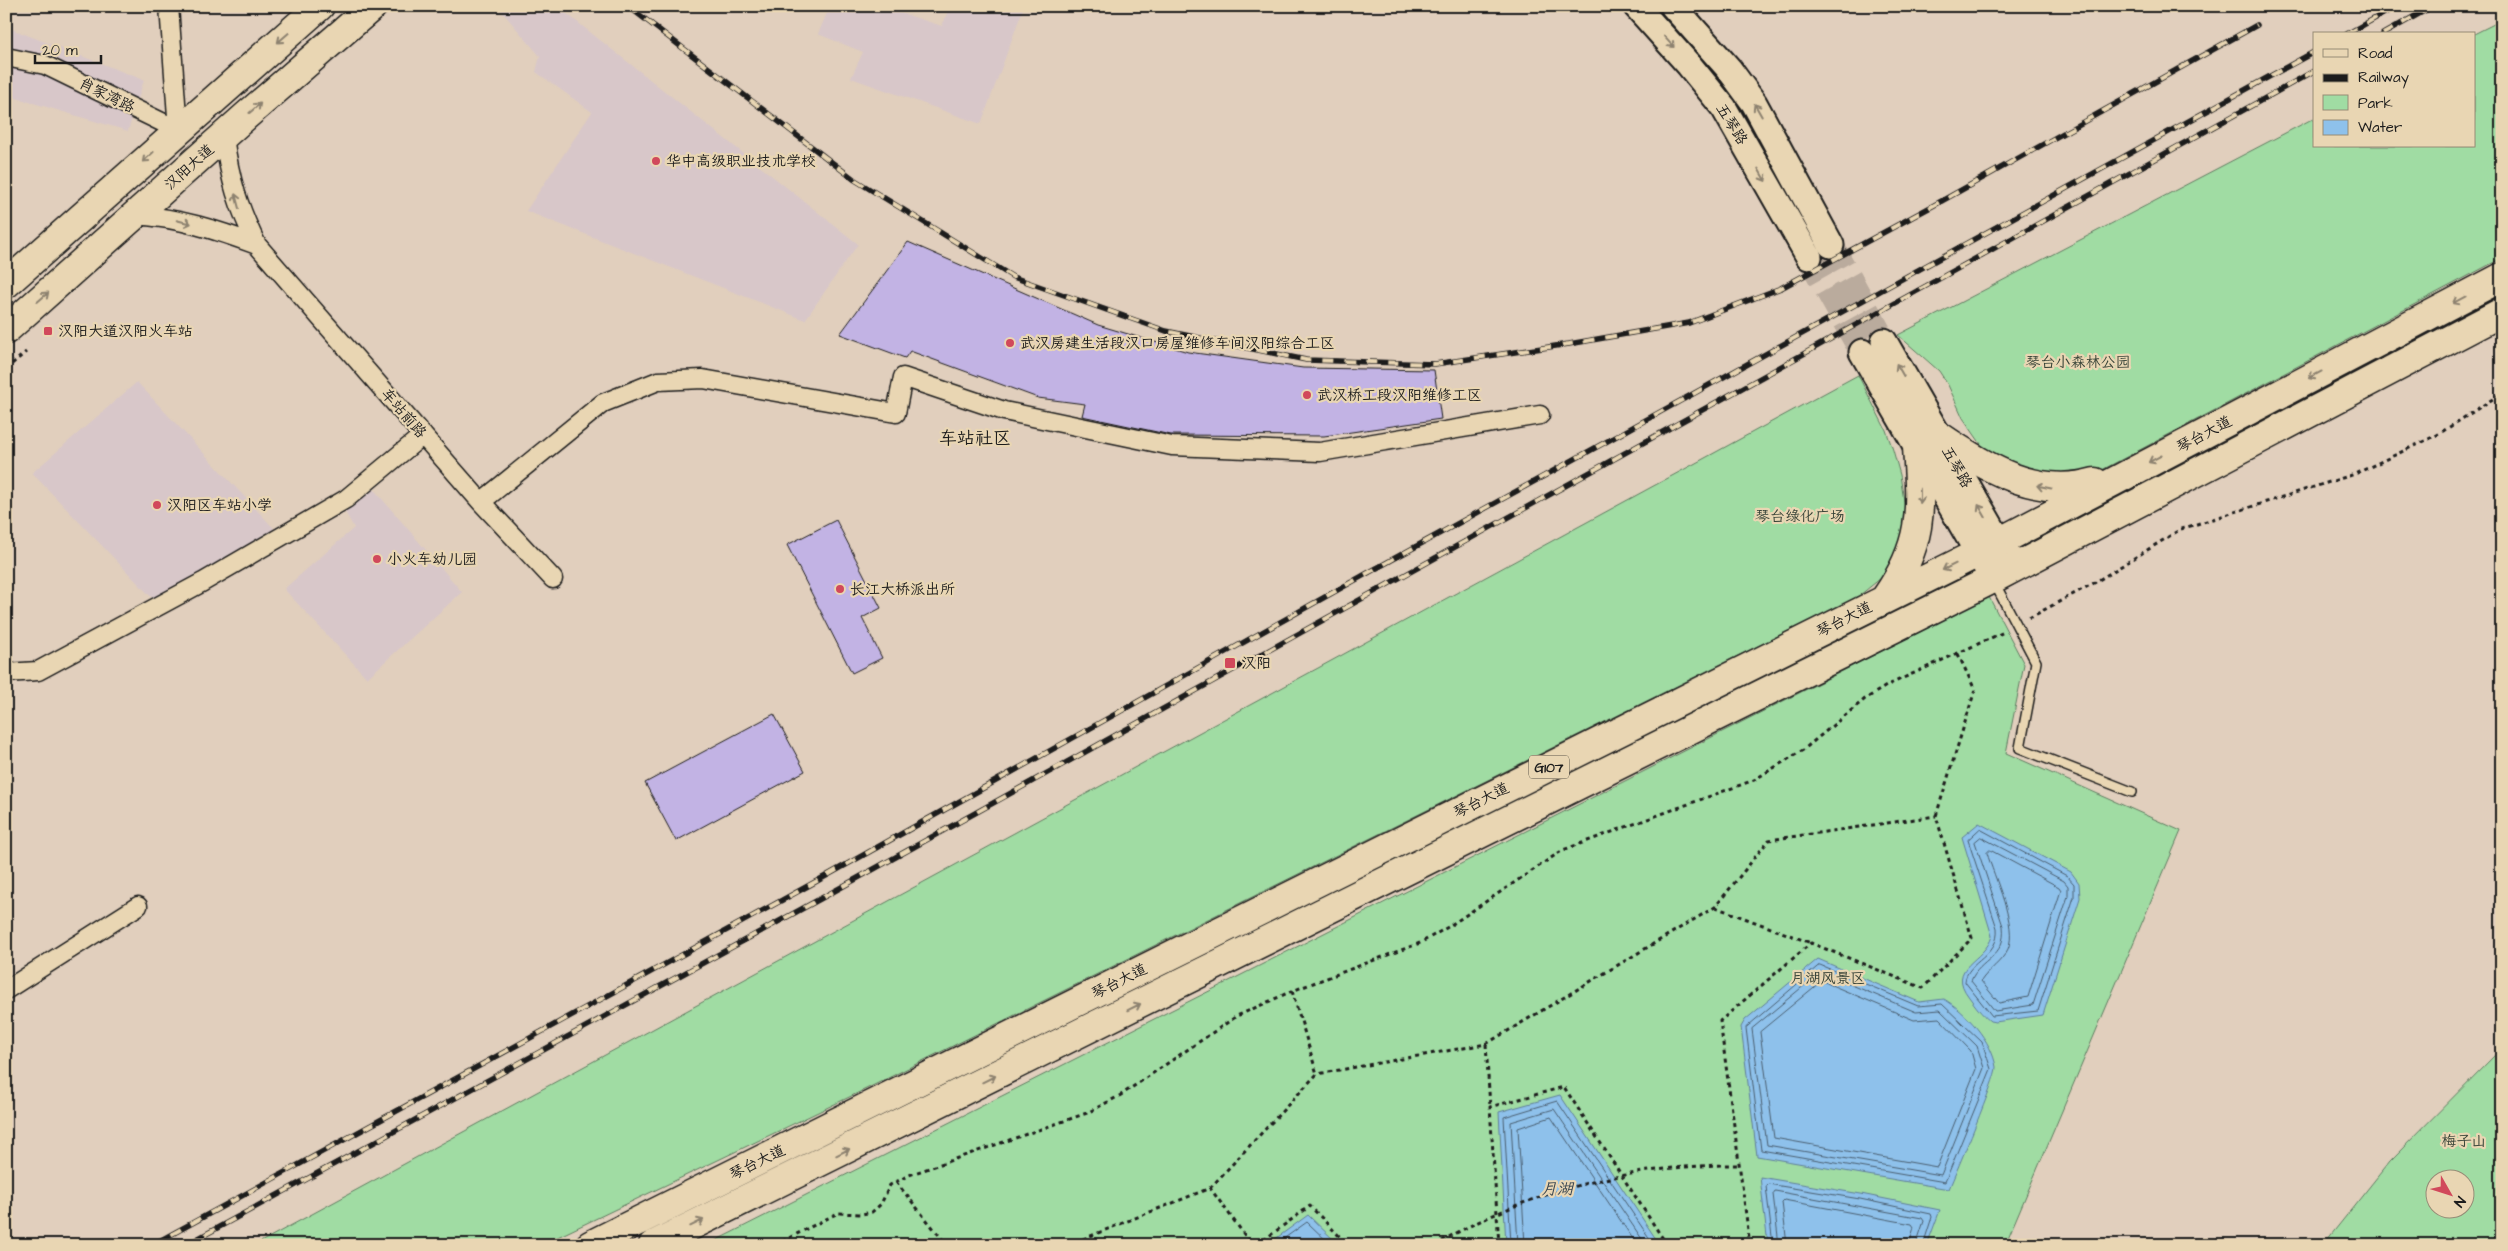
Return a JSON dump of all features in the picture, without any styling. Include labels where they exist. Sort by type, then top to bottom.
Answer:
[{"type":"main road","points":[[6,284],[320,6]]},
{"type":"main road","name":"汉阳大道","points":[[6,330],[373,6]]},
{"type":"main road","name":"五琴路","points":[[1636,6],[1689,65],[1724,108],[1809,256]]},
{"type":"main road","name":"五琴路","points":[[1673,6],[1729,69],[1754,103],[1831,245]]},
{"type":"main road","name":"琴台大道","points":[[590,1245],[1989,547],[2502,277]]},
{"type":"main road","name":"琴台大道","points":[[654,1245],[2004,574],[2502,312]]},
{"type":"main road","name":"五琴路","points":[[1873,346],[2004,574]]},
{"type":"main road","points":[[1885,598],[1906,566],[1917,535],[1927,441],[1964,453],[2020,481],[2042,487],[2054,489],[2081,487],[2126,475]]},
{"type":"street","points":[[170,6],[178,130]]},
{"type":"street","name":"肖家湾路","points":[[6,57],[45,65],[178,130]]},
{"type":"street","points":[[224,136],[228,169],[239,209],[257,245]]},
{"type":"street","points":[[136,215],[164,217],[214,228],[257,245]]},
{"type":"street","name":"车站前路","points":[[257,245],[481,502],[553,579]]},
{"type":"street","points":[[481,502],[603,403],[658,382],[703,379],[896,412],[903,377],[1004,411],[1172,446],[1320,452],[1540,416]]},
{"type":"street","points":[[6,672],[38,670],[211,578],[346,500],[423,435]]},
{"type":"street","points":[[6,990],[138,906]]},
{"type":"lane","points":[[2004,574],[2017,625],[2036,662],[2020,748],[2132,792]]},
{"type":"path","points":[[6,369],[26,352]]},
{"type":"path","points":[[775,1245],[838,1213],[862,1214],[872,1212],[881,1204],[890,1185],[909,1175],[1087,1113],[1121,1095],[1237,1016],[1292,991],[1420,943],[1448,927],[1563,850],[1754,780],[1802,750],[1876,692],[2017,625],[2094,583],[2181,529],[2355,474],[2437,435],[2502,393]]},
{"type":"path","points":[[1715,907],[1811,942],[1923,988],[1972,938],[1936,816],[1975,690],[1958,654]]},
{"type":"path","points":[[1068,1245],[1210,1188],[1317,1074],[1486,1044],[1715,907],[1769,840],[1936,816]]},
{"type":"path","points":[[1750,1245],[1720,1021],[1811,942]]},
{"type":"path","points":[[1292,991],[1317,1074]]},
{"type":"path","points":[[1486,1044],[1500,1245]]},
{"type":"path","points":[[1490,1107],[1564,1087],[1668,1245]]},
{"type":"path","points":[[1435,1245],[1504,1210],[1614,1177],[1702,1164],[1740,1165]]},
{"type":"path","points":[[896,1182],[947,1245]]},
{"type":"path","points":[[1210,1188],[1252,1245]]},
{"type":"path","points":[[1258,1245],[1310,1206],[1348,1245]]},
{"type":"shaded area","name":"华中高级职业技术学校","points":[[497,6],[557,6],[858,244],[805,320],[526,211],[592,112],[536,72],[540,56]]},
{"type":"shaded area","points":[[830,6],[900,6],[898,12],[942,26],[950,6],[1024,6],[981,124],[851,78],[863,52],[818,34]]},
{"type":"shaded area","points":[[6,27],[144,80],[128,131],[6,95]]},
{"type":"shaded area","name":"汉阳区车站小学","points":[[137,382],[282,537],[159,605],[32,473]]},
{"type":"shaded area","name":"小火车幼儿园","points":[[371,486],[462,592],[367,678],[284,589],[354,528],[344,510]]},
{"type":"green space","name":"琴台小森林公园","points":[[2502,20],[2502,258],[2100,471],[2044,476],[1993,455],[1983,447],[1963,418],[1948,385],[1939,371],[1898,335],[2313,119],[2313,148],[2476,148],[2476,33]]},
{"type":"green space","name":"琴台绿化广场","points":[[1858,375],[1886,430],[1893,450],[1900,475],[1906,514],[1906,531],[1886,574],[1860,595],[866,1089],[541,1245],[255,1245]]},
{"type":"green space","name":"月湖风景区","points":[[1989,597],[2024,664],[2006,753],[2181,831],[2005,1245],[707,1245]]},
{"type":"green space","name":"梅子山","points":[[2502,1048],[2502,1245],[2323,1245],[2390,1161]]},
{"type":"water","points":[[1979,823],[2071,872],[2079,883],[2080,898],[2043,1015],[1995,1022],[1990,1021],[1976,1006],[1963,987],[1961,978],[1964,971],[1988,945],[1992,936],[1962,837]]},
{"type":"water","points":[[1818,959],[1919,1002],[1944,999],[1961,1011],[1984,1037],[1994,1057],[1995,1074],[1949,1189],[1757,1156],[1741,1027],[1745,1020]]},
{"type":"water","name":"月湖","points":[[1560,1095],[1660,1245],[1506,1245],[1499,1112]]},
{"type":"water","points":[[1760,1177],[1940,1210],[1927,1245],[1768,1245]]},
{"type":"water","points":[[1308,1215],[1339,1245],[1267,1245]]},
{"type":"building","name":"武汉房建生活段汉口房屋维修车间汉阳综合工区","points":[[908,242],[1098,325],[1188,352],[1303,368],[1434,370],[1441,419],[1324,436],[1171,435],[1082,416],[1085,404],[1038,398],[910,351],[905,358],[840,334]]},
{"type":"building","name":"长江大桥派出所","points":[[836,520],[881,608],[862,618],[882,658],[852,673],[787,545]]},
{"type":"building","points":[[774,714],[805,771],[676,841],[645,783]]},
{"type":"tunnel","points":[[1831,245],[1884,341]]},
{"type":"tunnel","points":[[1809,257],[1862,352]]},
{"type":"railway","points":[[628,6],[855,180],[1013,277],[1166,331],[1306,360],[1435,364],[1569,344],[1689,323],[1781,288],[1938,203],[2257,25]]},
{"type":"railway","points":[[2351,32],[2397,6]]},
{"type":"railway","points":[[2387,32],[2433,6]]},
{"type":"railway","points":[[152,1245],[817,881],[1366,574],[2313,53]]},
{"type":"railway","points":[[186,1245],[820,899],[2313,72]]},
{"type":"place","name":"华中高级职业技术学校","points":[[656,161]]},
{"type":"place","name":"汉阳大道汉阳火车站","points":[[48,331]]},
{"type":"place","name":"武汉房建生活段汉口房屋维修车间汉阳综合工区","points":[[1010,343]]},
{"type":"place","name":"武汉桥工段汉阳维修工区","points":[[1307,395]]},
{"type":"place","name":"汉阳区车站小学","points":[[157,505]]},
{"type":"place","name":"小火车幼儿园","points":[[377,559]]},
{"type":"place","name":"长江大桥派出所","points":[[840,589]]},
{"type":"place","name":"汉阳","points":[[1230,663]]},
{"type":"district","name":"车站社区","points":[[975,438]]}]
